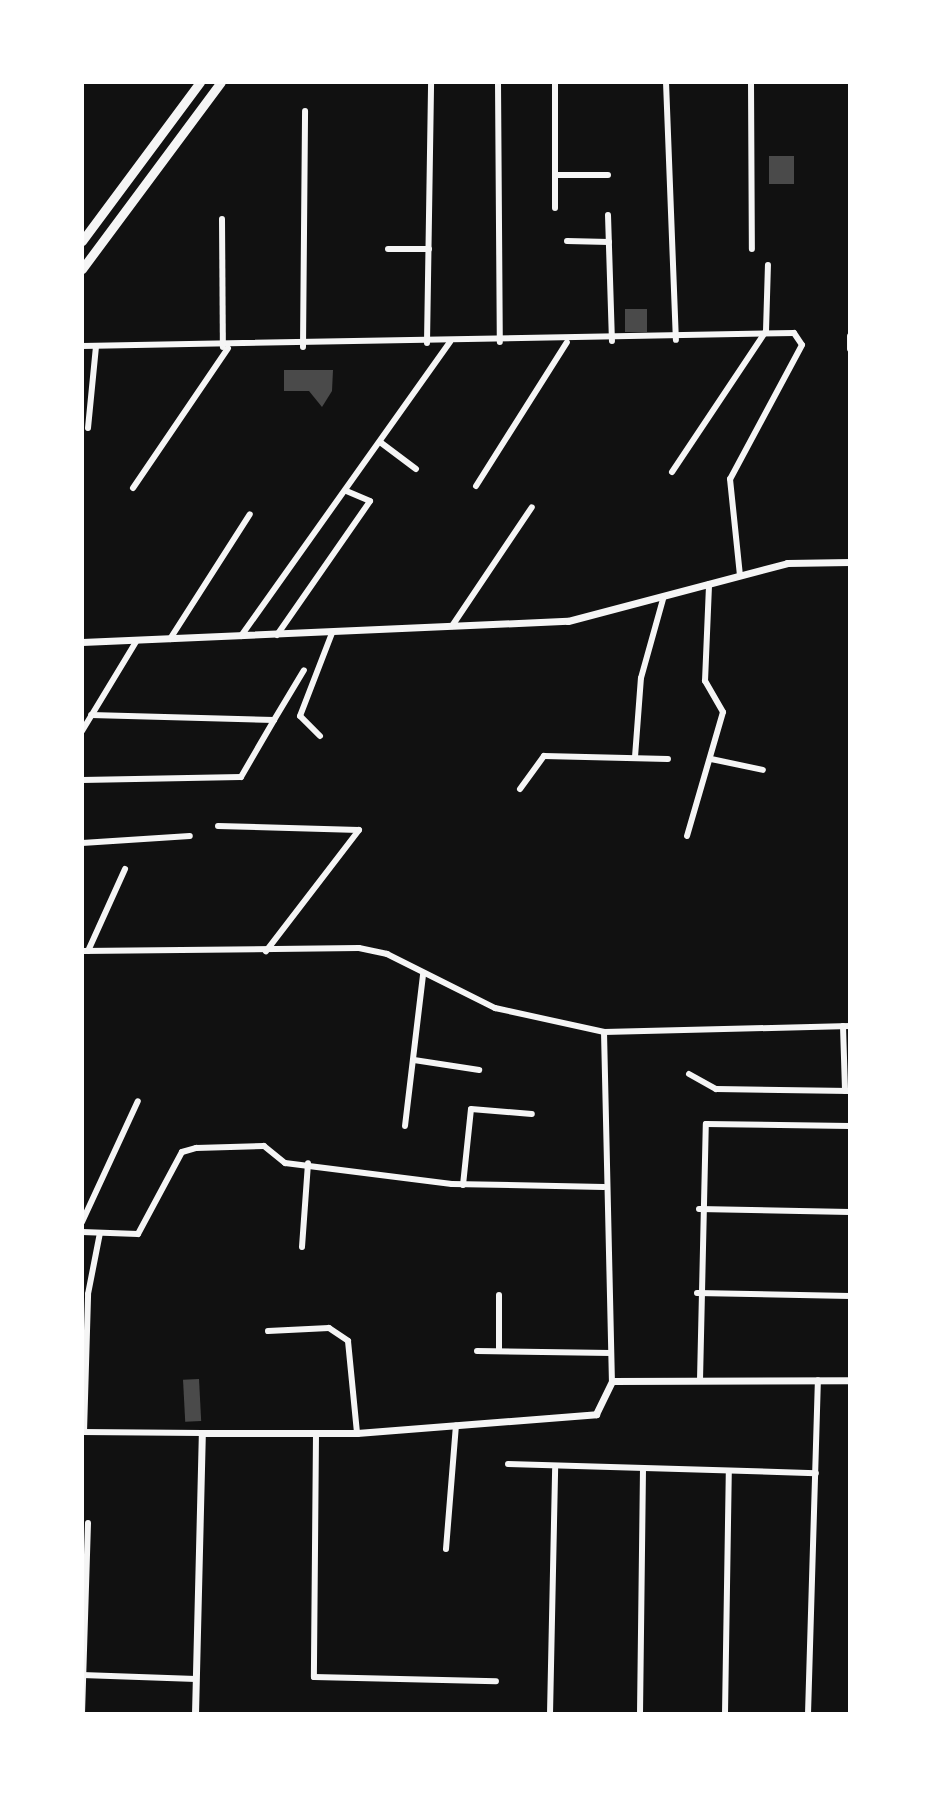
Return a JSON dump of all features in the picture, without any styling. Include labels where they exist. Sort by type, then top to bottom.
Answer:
[{"type":"main road","points":[[82,241],[200,82]]},
{"type":"main road","points":[[82,269],[221,82]]},
{"type":"street","points":[[427,343],[431,82]]},
{"type":"street","points":[[498,82],[500,342]]},
{"type":"street","points":[[555,82],[555,208]]},
{"type":"street","points":[[666,82],[676,340]]},
{"type":"street","points":[[751,82],[752,249]]},
{"type":"street","points":[[303,347],[305,111]]},
{"type":"street","points":[[555,175],[608,175]]},
{"type":"street","points":[[608,215],[612,341]]},
{"type":"street","points":[[133,488],[226,347],[222,219]]},
{"type":"street","points":[[567,241],[609,242]]},
{"type":"street","points":[[388,249],[429,249]]},
{"type":"street","points":[[672,472],[766,331],[768,265]]},
{"type":"street","points":[[82,346],[303,347],[676,340],[703,330],[794,333],[802,345],[732,473],[740,575]]},
{"type":"street","points":[[850,336],[850,349]]},
{"type":"street","points":[[241,637],[450,342]]},
{"type":"street","points":[[476,486],[567,342]]},
{"type":"street","points":[[88,428],[96,346]]},
{"type":"street","points":[[380,442],[416,469]]},
{"type":"street","points":[[277,635],[370,501],[347,491]]},
{"type":"street","points":[[452,626],[532,507]]},
{"type":"street","points":[[169,640],[250,514]]},
{"type":"street","points":[[82,642],[332,633],[590,618],[787,563],[850,562]]},
{"type":"street","points":[[687,836],[711,759],[723,707],[705,681],[709,584]]},
{"type":"street","points":[[635,757],[641,678],[663,599]]},
{"type":"street","points":[[320,736],[300,716],[332,633]]},
{"type":"street","points":[[82,731],[136,642]]},
{"type":"street","points":[[82,780],[241,777],[304,670]]},
{"type":"street","points":[[91,715],[274,720]]},
{"type":"street","points":[[520,789],[544,756],[668,759]]},
{"type":"street","points":[[711,759],[763,770]]},
{"type":"street","points":[[218,826],[359,830],[266,951]]},
{"type":"street","points":[[82,843],[190,836]]},
{"type":"street","points":[[125,869],[85,951],[359,948],[495,1008],[604,1032],[847,1026],[847,1091],[716,1089],[689,1074]]},
{"type":"street","points":[[405,1126],[423,974]]},
{"type":"street","points":[[100,1233],[88,1294],[83,1432],[357,1433],[596,1414],[612,1381],[604,1187],[604,1032]]},
{"type":"street","points":[[414,1060],[479,1070]]},
{"type":"street","points":[[82,1222],[138,1101]]},
{"type":"street","points":[[463,1185],[471,1109],[532,1114]]},
{"type":"street","points":[[700,1380],[697,1293],[702,1131],[713,1122],[850,1126]]},
{"type":"street","points":[[82,1232],[141,1231],[188,1149],[264,1146],[282,1161],[463,1185],[604,1187]]},
{"type":"street","points":[[302,1247],[308,1163]]},
{"type":"street","points":[[699,1209],[850,1212]]},
{"type":"street","points":[[697,1293],[850,1296]]},
{"type":"street","points":[[499,1295],[499,1351]]},
{"type":"street","points":[[268,1331],[329,1328],[348,1341],[357,1433]]},
{"type":"street","points":[[477,1351],[611,1353]]},
{"type":"street","points":[[808,1714],[818,1380]]},
{"type":"street","points":[[612,1381],[850,1380]]},
{"type":"street","points":[[446,1549],[456,1425]]},
{"type":"street","points":[[195,1714],[202,1433]]},
{"type":"street","points":[[316,1434],[314,1677],[496,1681]]},
{"type":"street","points":[[508,1464],[555,1469],[816,1473]]},
{"type":"street","points":[[550,1714],[555,1469]]},
{"type":"street","points":[[640,1714],[643,1470]]},
{"type":"street","points":[[725,1714],[729,1471]]},
{"type":"street","points":[[82,1714],[88,1523]]},
{"type":"street","points":[[84,1675],[196,1679]]},
{"type":"building","points":[[769,156],[794,156],[794,184],[769,184]]},
{"type":"building","points":[[625,309],[647,309],[647,332],[625,332]]},
{"type":"building","points":[[284,370],[333,370],[332,391],[322,407],[309,391],[284,391]]},
{"type":"building","points":[[199,1379],[201,1421],[185,1422],[183,1380]]}]
